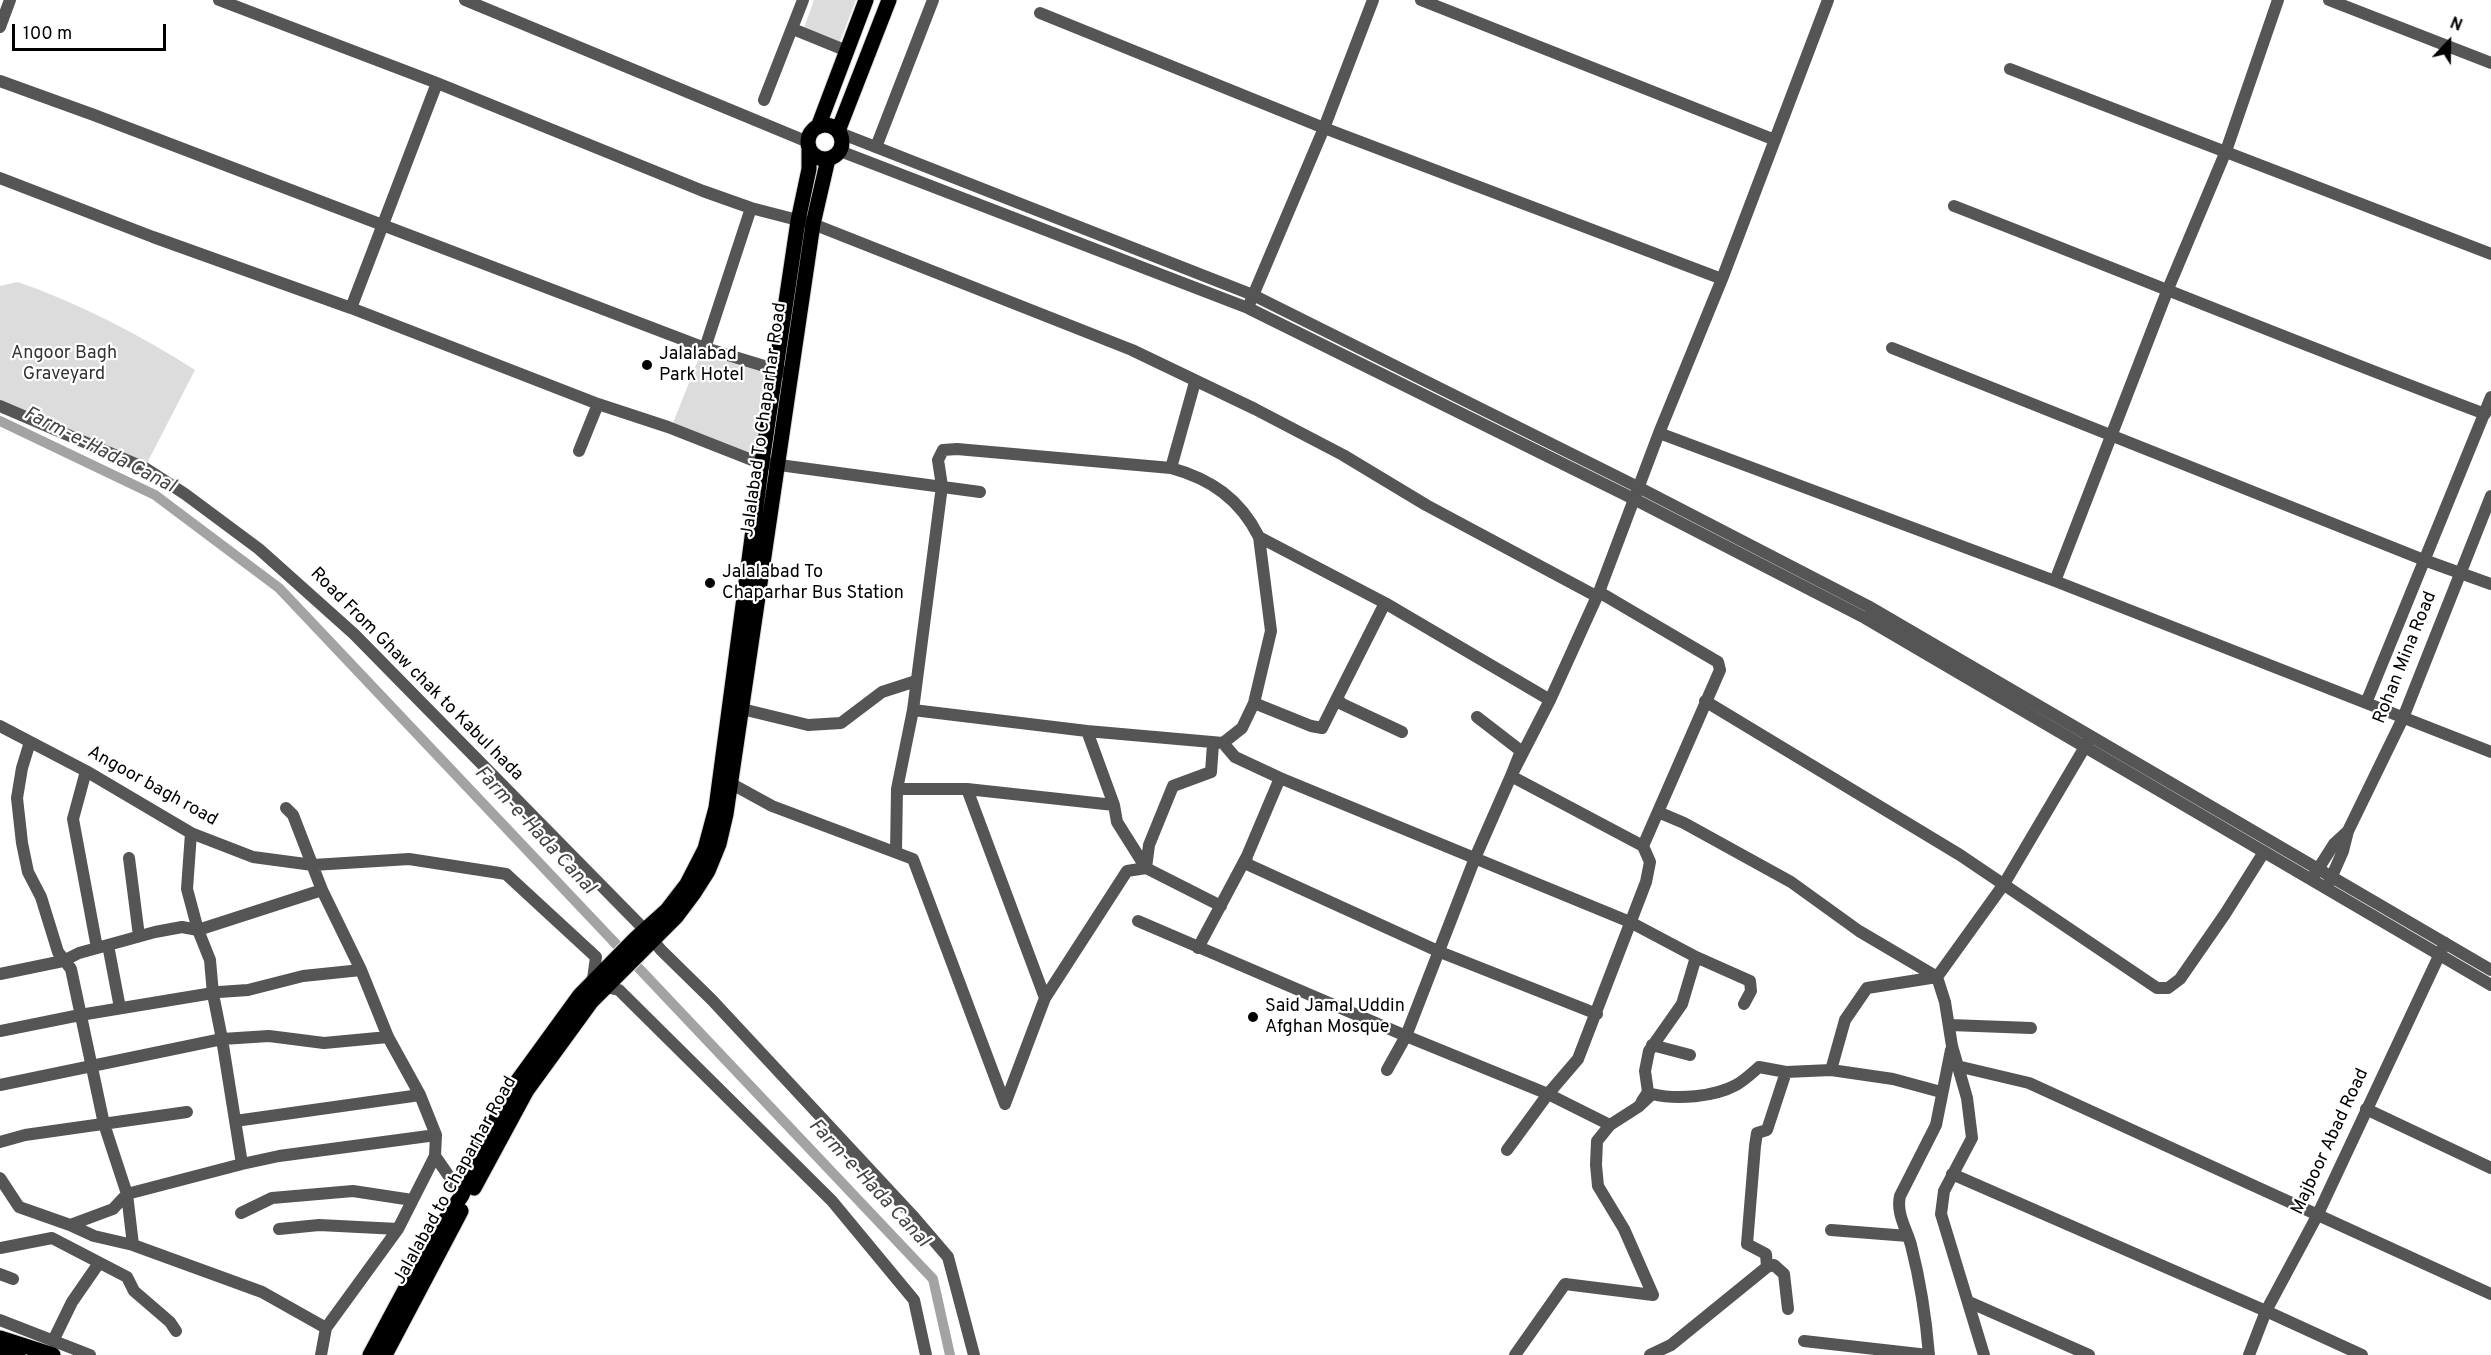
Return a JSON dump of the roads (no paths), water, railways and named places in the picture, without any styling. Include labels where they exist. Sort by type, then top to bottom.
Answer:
[{"type":"main road","points":[[866,0],[818,127],[810,134],[809,146],[821,159],[834,155],[842,143],[839,132],[889,0]]},
{"type":"main road","points":[[818,127],[830,126],[839,132]]},
{"type":"main road","name":"Jalalabad To Chaparhar Road","points":[[644,939],[676,917],[708,871],[722,834],[791,373],[805,222],[809,146]]},
{"type":"main road","name":"Jalalabad To Chaparhar Road","points":[[644,939],[687,884],[705,849],[716,808],[775,370],[805,222],[834,155]]},
{"type":"main road","points":[[585,999],[644,939]]},
{"type":"main road","name":"Jalalabad to Chaparhar Road","points":[[370,1355],[430,1243],[462,1195],[482,1144],[516,1083],[585,999]]},
{"type":"main road","name":"Jalalabad to Chaparhar Road","points":[[385,1355],[527,1090],[585,999]]},
{"type":"main road","points":[[0,1338],[53,1348]]},
{"type":"main road","points":[[0,1348],[18,1355]]},
{"type":"street","points":[[0,27],[10,0]]},
{"type":"street","points":[[219,0],[437,83],[703,191],[751,208],[805,222],[1132,350],[1343,455],[1426,505],[1598,594],[1718,662],[1720,670],[1643,846]]},
{"type":"street","points":[[465,0],[809,146]]},
{"type":"street","points":[[764,100],[803,0]]},
{"type":"street","points":[[876,147],[933,0]]},
{"type":"street","points":[[1248,308],[1323,128],[1372,0]]},
{"type":"street","points":[[1421,0],[1775,140]]},
{"type":"street","points":[[1511,776],[1550,700],[1598,594],[1659,433],[1722,279],[1828,0]]},
{"type":"street","points":[[2055,581],[2168,289],[2226,151],[2278,0]]},
{"type":"street","points":[[2329,0],[2491,63]]},
{"type":"street","points":[[1040,13],[1323,128],[1722,279]]},
{"type":"street","points":[[793,29],[847,51]]},
{"type":"street","points":[[2010,69],[2491,254]]},
{"type":"street","points":[[0,81],[705,348],[791,373]]},
{"type":"street","points":[[351,308],[437,83]]},
{"type":"street","points":[[839,132],[1253,295],[1636,493]]},
{"type":"street","points":[[834,155],[1248,308],[1636,493],[1868,606],[2264,852],[2314,874]]},
{"type":"street","points":[[0,178],[153,237],[351,308],[598,404],[762,462],[980,492]]},
{"type":"street","points":[[1954,206],[2168,289],[2320,352],[2485,414]]},
{"type":"street","points":[[705,348],[751,208]]},
{"type":"street","points":[[1892,348],[2424,560],[2491,584]]},
{"type":"street","points":[[1171,468],[1195,382]]},
{"type":"street","points":[[2366,703],[2491,398]]},
{"type":"street","points":[[579,451],[598,404]]},
{"type":"street","name":"Road From Ghaw chak to Kabul hada","points":[[0,406],[145,468],[185,494],[259,549],[354,634],[644,939],[735,1024],[912,1215],[948,1257],[974,1355]]},
{"type":"street","points":[[1659,433],[2055,581],[2491,752]]},
{"type":"street","points":[[896,852],[897,789],[913,710],[942,486],[938,460],[943,450],[951,448],[1171,468],[1190,473],[1222,490],[1242,510],[1258,537],[1271,631],[1254,703],[1242,728],[1218,743],[1211,772],[1173,786],[1149,845],[1146,868]]},
{"type":"street","name":"Rohan Mina Road","points":[[2329,883],[2348,831],[2403,718],[2491,496]]},
{"type":"street","points":[[1258,537],[1385,603],[1550,700]]},
{"type":"street","points":[[1254,703],[1311,726],[1322,728],[1385,603]]},
{"type":"street","points":[[742,709],[808,725],[841,723],[882,692],[916,681]]},
{"type":"street","points":[[1337,698],[1342,704],[1402,732]]},
{"type":"street","points":[[1705,701],[1889,811],[2004,884],[2152,986],[2163,989],[2173,986],[2180,979],[2264,852]]},
{"type":"street","points":[[913,710],[1087,731],[1218,743],[1235,757],[1280,778],[1630,922],[1696,957],[1750,981],[1751,991],[1744,1004]]},
{"type":"street","points":[[1388,1070],[1406,1036],[1475,858],[1521,751],[1477,717]]},
{"type":"street","name":"Angoor bagh road","points":[[0,726],[86,771],[191,833],[253,857],[314,865],[409,859],[506,874],[596,957],[602,980]]},
{"type":"street","points":[[1087,731],[1114,805],[1117,822],[1146,868],[1221,906]]},
{"type":"street","points":[[2088,741],[2442,949],[2491,984]]},
{"type":"street","points":[[1831,1070],[1845,1020],[1867,988],[1937,977],[2004,884],[2088,741]]},
{"type":"street","points":[[30,742],[22,768],[18,798],[22,843],[28,872],[41,897],[58,952],[71,969],[104,1124],[126,1194],[133,1245]]},
{"type":"street","points":[[86,771],[73,819],[120,1008]]},
{"type":"street","points":[[1507,1150],[1548,1094],[1578,1059],[1646,882],[1650,862],[1643,846],[1511,776]]},
{"type":"street","points":[[1198,948],[1247,856],[1280,778]]},
{"type":"street","points":[[730,783],[772,806],[913,859],[1005,1104],[1045,998],[1127,871],[1146,868]]},
{"type":"street","points":[[897,789],[967,789],[1114,805]]},
{"type":"street","points":[[967,789],[1045,998]]},
{"type":"street","points":[[286,808],[293,815],[322,890],[361,970],[388,1037],[420,1095],[436,1135],[435,1156],[398,1229],[326,1328],[321,1355]]},
{"type":"street","points":[[1658,812],[1684,823],[1791,882],[1859,930],[1937,977],[1950,1025],[1952,1046],[1967,1098],[1972,1138],[1944,1191],[1941,1214],[1984,1355]]},
{"type":"street","name":"Rohan Mina Road","points":[[2314,874],[2334,844],[2348,831]]},
{"type":"street","points":[[191,833],[188,889],[198,930],[210,960],[213,994],[242,1164]]},
{"type":"street","points":[[1247,856],[1246,862],[1250,865],[1440,952],[1597,1014]]},
{"type":"street","points":[[129,858],[138,936]]},
{"type":"street","points":[[0,974],[63,961],[79,953],[138,936],[182,927],[198,930],[322,890]]},
{"type":"street","points":[[1138,921],[1548,1094],[1610,1125]]},
{"type":"street","points":[[2442,949],[2491,970]]},
{"type":"street","name":"Majboor Abad Road","points":[[2249,1355],[2266,1311],[2318,1216],[2442,949]]},
{"type":"street","points":[[1638,1107],[1648,1092],[1645,1071],[1652,1045],[1682,1004],[1696,957]]},
{"type":"street","points":[[0,1031],[120,1008],[248,990],[303,976],[361,970]]},
{"type":"street","points":[[602,980],[619,990],[832,1202],[914,1300],[926,1355]]},
{"type":"street","points":[[1950,1025],[2031,1028]]},
{"type":"street","points":[[0,1085],[222,1039],[269,1036],[324,1043],[388,1037]]},
{"type":"street","points":[[1652,1045],[1690,1055]]},
{"type":"street","points":[[1804,1341],[1928,1355],[1926,1324],[1908,1236],[1898,1207],[1900,1196],[1936,1125],[1952,1046]]},
{"type":"street","points":[[1957,1066],[2029,1083],[2491,1294]]},
{"type":"street","points":[[1515,1355],[1565,1284],[1653,1295],[1624,1229],[1598,1186],[1596,1164],[1598,1141],[1610,1125],[1638,1107],[1652,1094],[1665,1097],[1721,1091],[1737,1084],[1759,1067],[1786,1072],[1831,1070],[1893,1079],[1941,1092]]},
{"type":"street","points":[[1767,1267],[1766,1254],[1747,1244],[1755,1146],[1757,1132],[1767,1130],[1772,1119],[1786,1072]]},
{"type":"street","points":[[235,1121],[420,1095]]},
{"type":"street","points":[[2366,1109],[2491,1168]]},
{"type":"street","points":[[0,1142],[25,1135],[187,1112]]},
{"type":"street","points":[[70,1225],[113,1209],[126,1194],[242,1164],[279,1156],[436,1135]]},
{"type":"street","points":[[435,1156],[462,1195]]},
{"type":"street","points":[[1952,1174],[2362,1355]]},
{"type":"street","points":[[0,1178],[19,1207],[94,1236],[133,1245],[262,1292],[326,1328]]},
{"type":"street","points":[[241,1213],[272,1198],[352,1191],[412,1200]]},
{"type":"street","points":[[279,1229],[319,1225],[398,1229]]},
{"type":"street","points":[[1831,1230],[1908,1236]]},
{"type":"street","points":[[0,1248],[52,1238],[127,1277],[134,1291],[170,1322],[176,1331]]},
{"type":"street","points":[[53,1348],[72,1302],[99,1263]]},
{"type":"street","points":[[1650,1355],[1671,1345],[1767,1267],[1774,1265],[1784,1274],[1788,1309]]},
{"type":"street","points":[[0,1274],[13,1279]]},
{"type":"street","points":[[1969,1302],[2089,1355]]},
{"type":"street","points":[[0,1320],[53,1348],[90,1355]]},
{"type":"waterway","name":"Farm-e-Hada Canal","points":[[0,421],[155,495],[279,588],[933,1279],[950,1355]]},
{"type":"place","name":"Jalalabad Park Hotel","points":[[647,365]]},
{"type":"place","name":"Jalalabad To Chaparhar Bus Station","points":[[710,583]]},
{"type":"place","name":"Said Jamal Uddin Afghan Mosque","points":[[1253,1017]]},
{"type":"park label","name":"Angoor Bagh Graveyard","points":[[64,364]]}]
